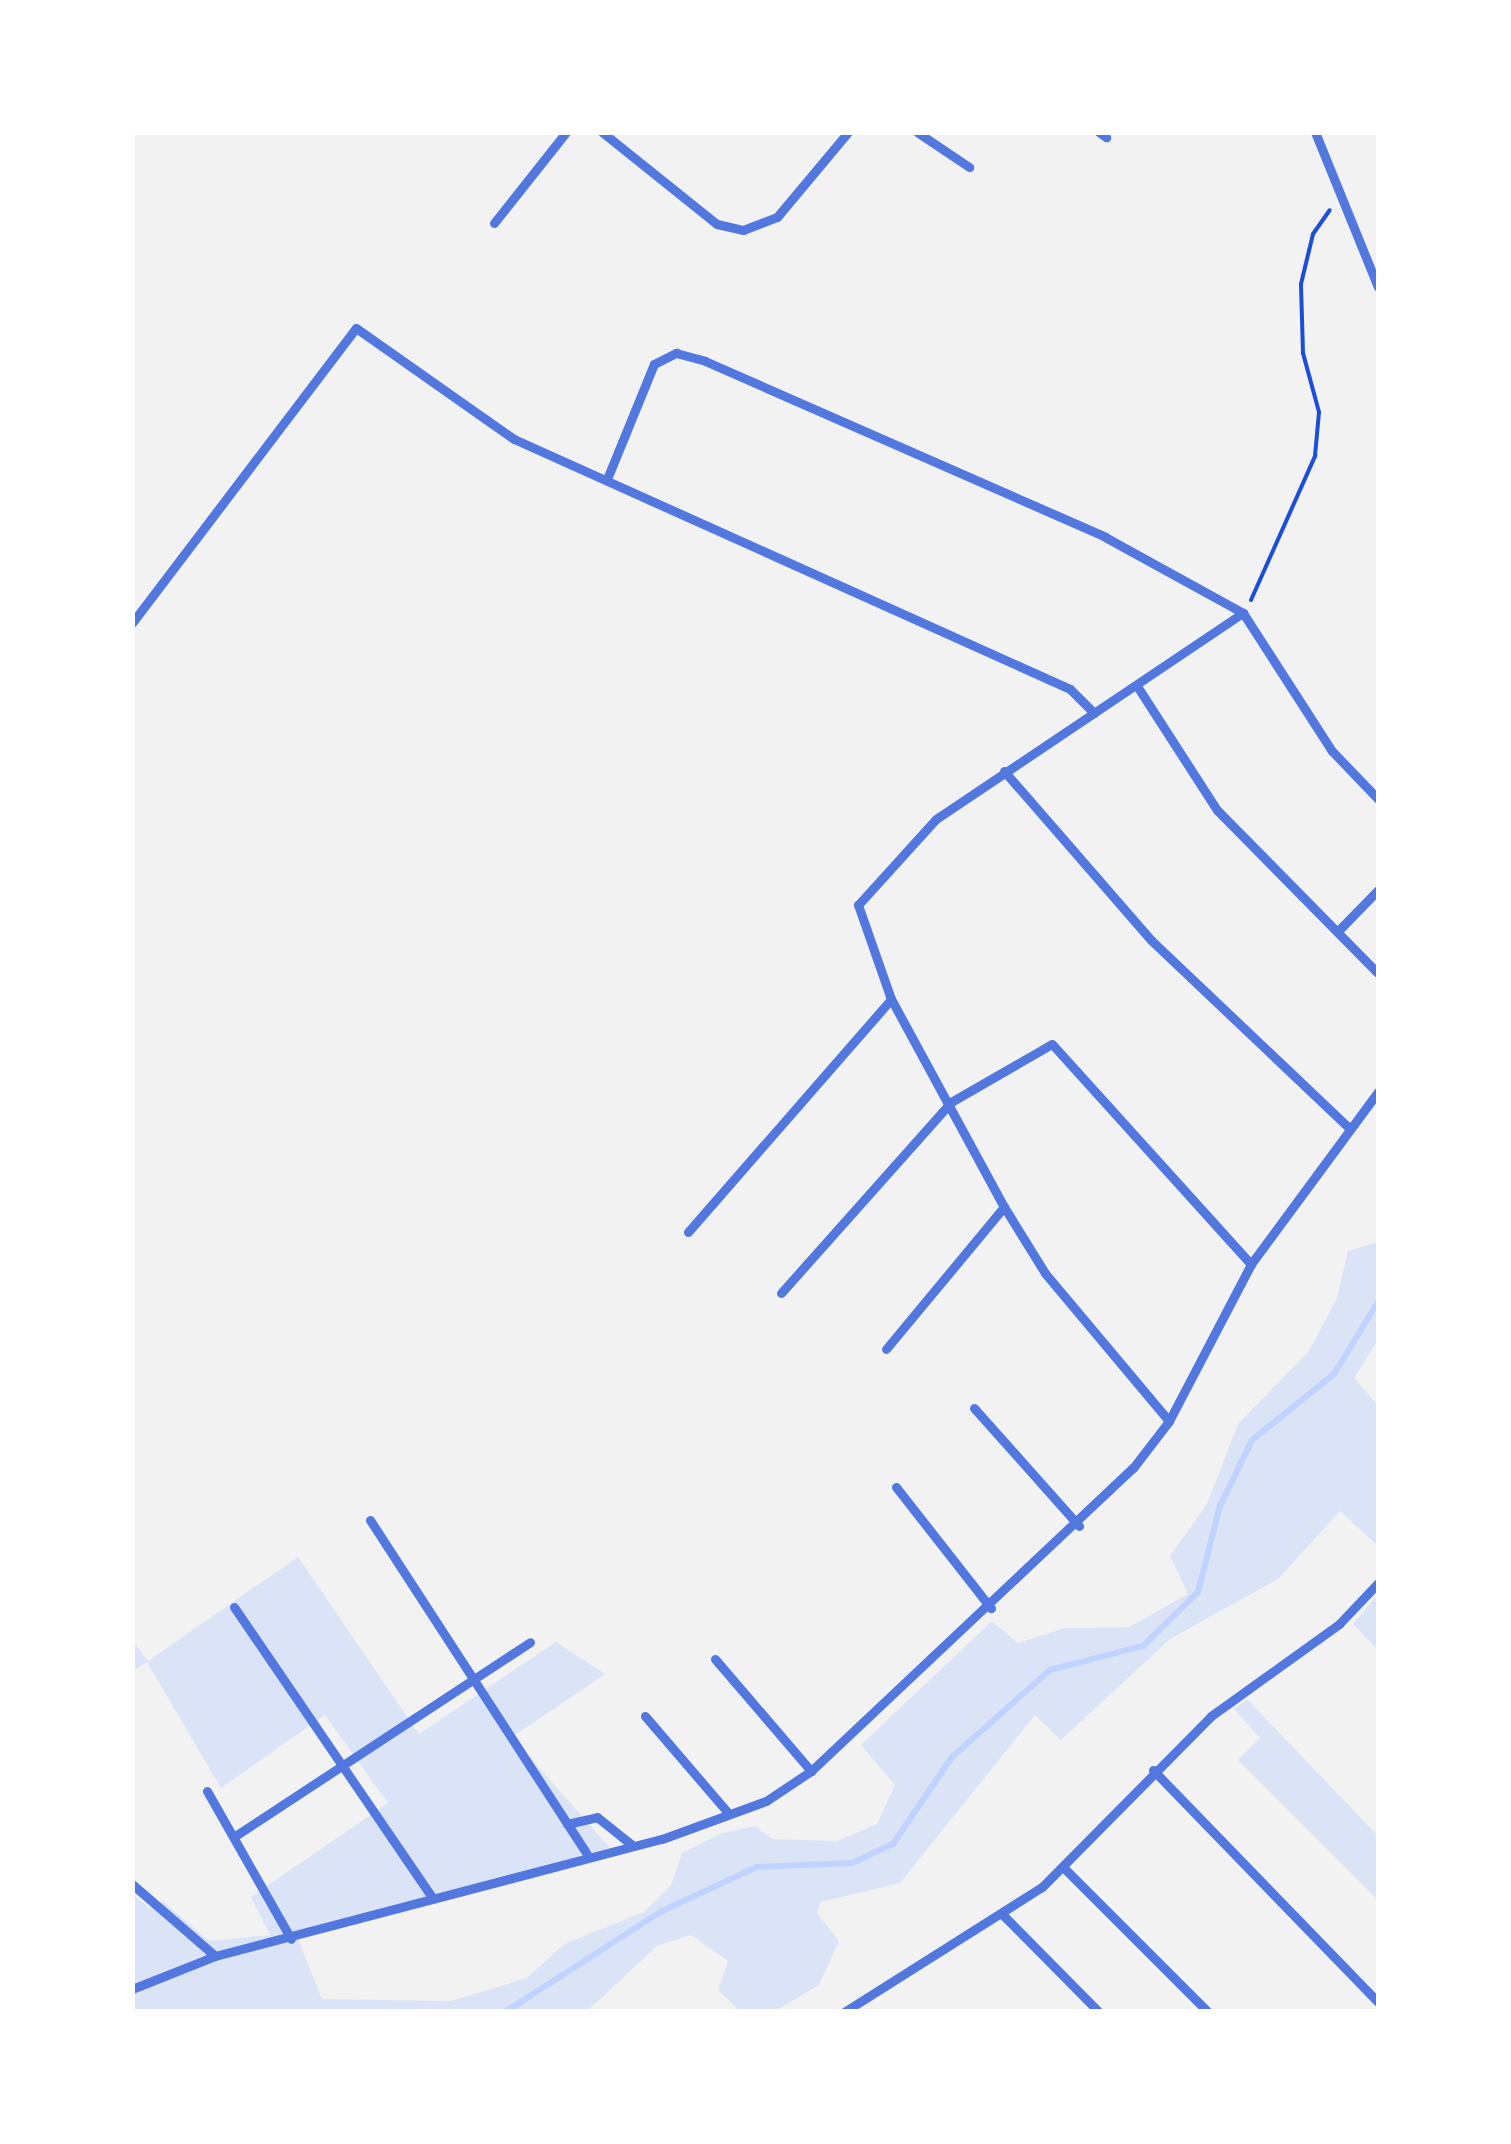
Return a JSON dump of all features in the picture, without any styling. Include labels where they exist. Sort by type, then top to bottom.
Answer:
[{"type":"street","points":[[494,223],[566,132]]},
{"type":"street","points":[[602,132],[718,224],[743,230],[778,216],[848,132]]},
{"type":"street","points":[[917,132],[969,167]]},
{"type":"street","points":[[1314,132],[1378,287]]},
{"type":"street","points":[[132,622],[356,328],[480,420],[1070,689],[1094,712]]},
{"type":"street","points":[[608,479],[654,364],[676,354],[914,448],[1180,572],[1243,613],[1332,751],[1378,799]]},
{"type":"street","points":[[1169,1421],[1045,1274],[1004,1207],[892,998],[858,906],[916,837],[1004,771],[1243,613]]},
{"type":"street","points":[[1136,686],[1218,810],[1378,973]]},
{"type":"street","points":[[1004,771],[1152,941],[1349,1128]]},
{"type":"street","points":[[1338,931],[1378,890]]},
{"type":"street","points":[[688,1232],[892,998]]},
{"type":"street","points":[[781,1293],[950,1102],[1052,1044],[1251,1264]]},
{"type":"street","points":[[132,1989],[215,1956],[291,1939],[431,1896],[632,1845],[728,1813],[811,1771],[1079,1526],[1169,1421],[1251,1264],[1378,1092]]},
{"type":"street","points":[[886,1350],[1004,1207]]},
{"type":"street","points":[[974,1408],[1079,1526]]},
{"type":"street","points":[[896,1487],[992,1608]]},
{"type":"street","points":[[370,1520],[587,1854]]},
{"type":"street","points":[[844,2012],[1002,1914],[1063,1867],[1153,1770],[1378,1583]]},
{"type":"street","points":[[234,1607],[431,1896]]},
{"type":"street","points":[[236,1836],[530,1642]]},
{"type":"street","points":[[716,1659],[811,1771]]},
{"type":"street","points":[[645,1716],[728,1813]]},
{"type":"street","points":[[1153,1770],[1378,2002]]},
{"type":"street","points":[[207,1791],[236,1836],[291,1939]]},
{"type":"street","points":[[567,1824],[597,1817],[632,1845]]},
{"type":"street","points":[[1063,1867],[1208,2012]]},
{"type":"street","points":[[132,1884],[215,1956]]},
{"type":"street","points":[[1002,1914],[1098,2012]]},
{"type":"path","points":[[1243,613],[1315,456],[1319,412],[1303,353],[1302,284],[1313,234],[1341,195]]},
{"type":"shaded area","points":[[1378,1242],[1378,1340],[1354,1378],[1378,1405],[1378,1546],[1340,1511],[1278,1579],[1170,1639],[1061,1740],[1035,1715],[900,1883],[821,1902],[817,1913],[839,1941],[819,1985],[775,2011],[740,2011],[718,1990],[728,1961],[691,1935],[657,1946],[587,2011],[133,2011],[133,1894],[149,1908],[163,1901],[209,1941],[270,1935],[251,1897],[388,1803],[325,1715],[221,1788],[147,1662],[133,1671],[132,1640],[148,1661],[298,1557],[419,1734],[556,1642],[605,1674],[512,1737],[610,1848],[296,1934],[322,1999],[451,2001],[527,1978],[564,1944],[644,1912],[671,1885],[682,1853],[722,1833],[755,1826],[772,1839],[837,1841],[877,1824],[895,1785],[861,1745],[992,1621],[1018,1643],[1065,1628],[1129,1627],[1188,1594],[1170,1556],[1207,1504],[1238,1424],[1309,1351],[1337,1298],[1348,1251]]},
{"type":"shaded area","points":[[1378,1594],[1378,1650],[1353,1624]]},
{"type":"shaded area","points":[[1247,1699],[1378,1836],[1378,1900],[1238,1760],[1260,1738],[1234,1709]]},
{"type":"waterway","points":[[505,2012],[662,1911],[757,1867],[852,1863],[893,1844],[952,1757],[1050,1670],[1143,1646],[1198,1592],[1220,1506],[1252,1440],[1334,1374],[1378,1302]]}]
